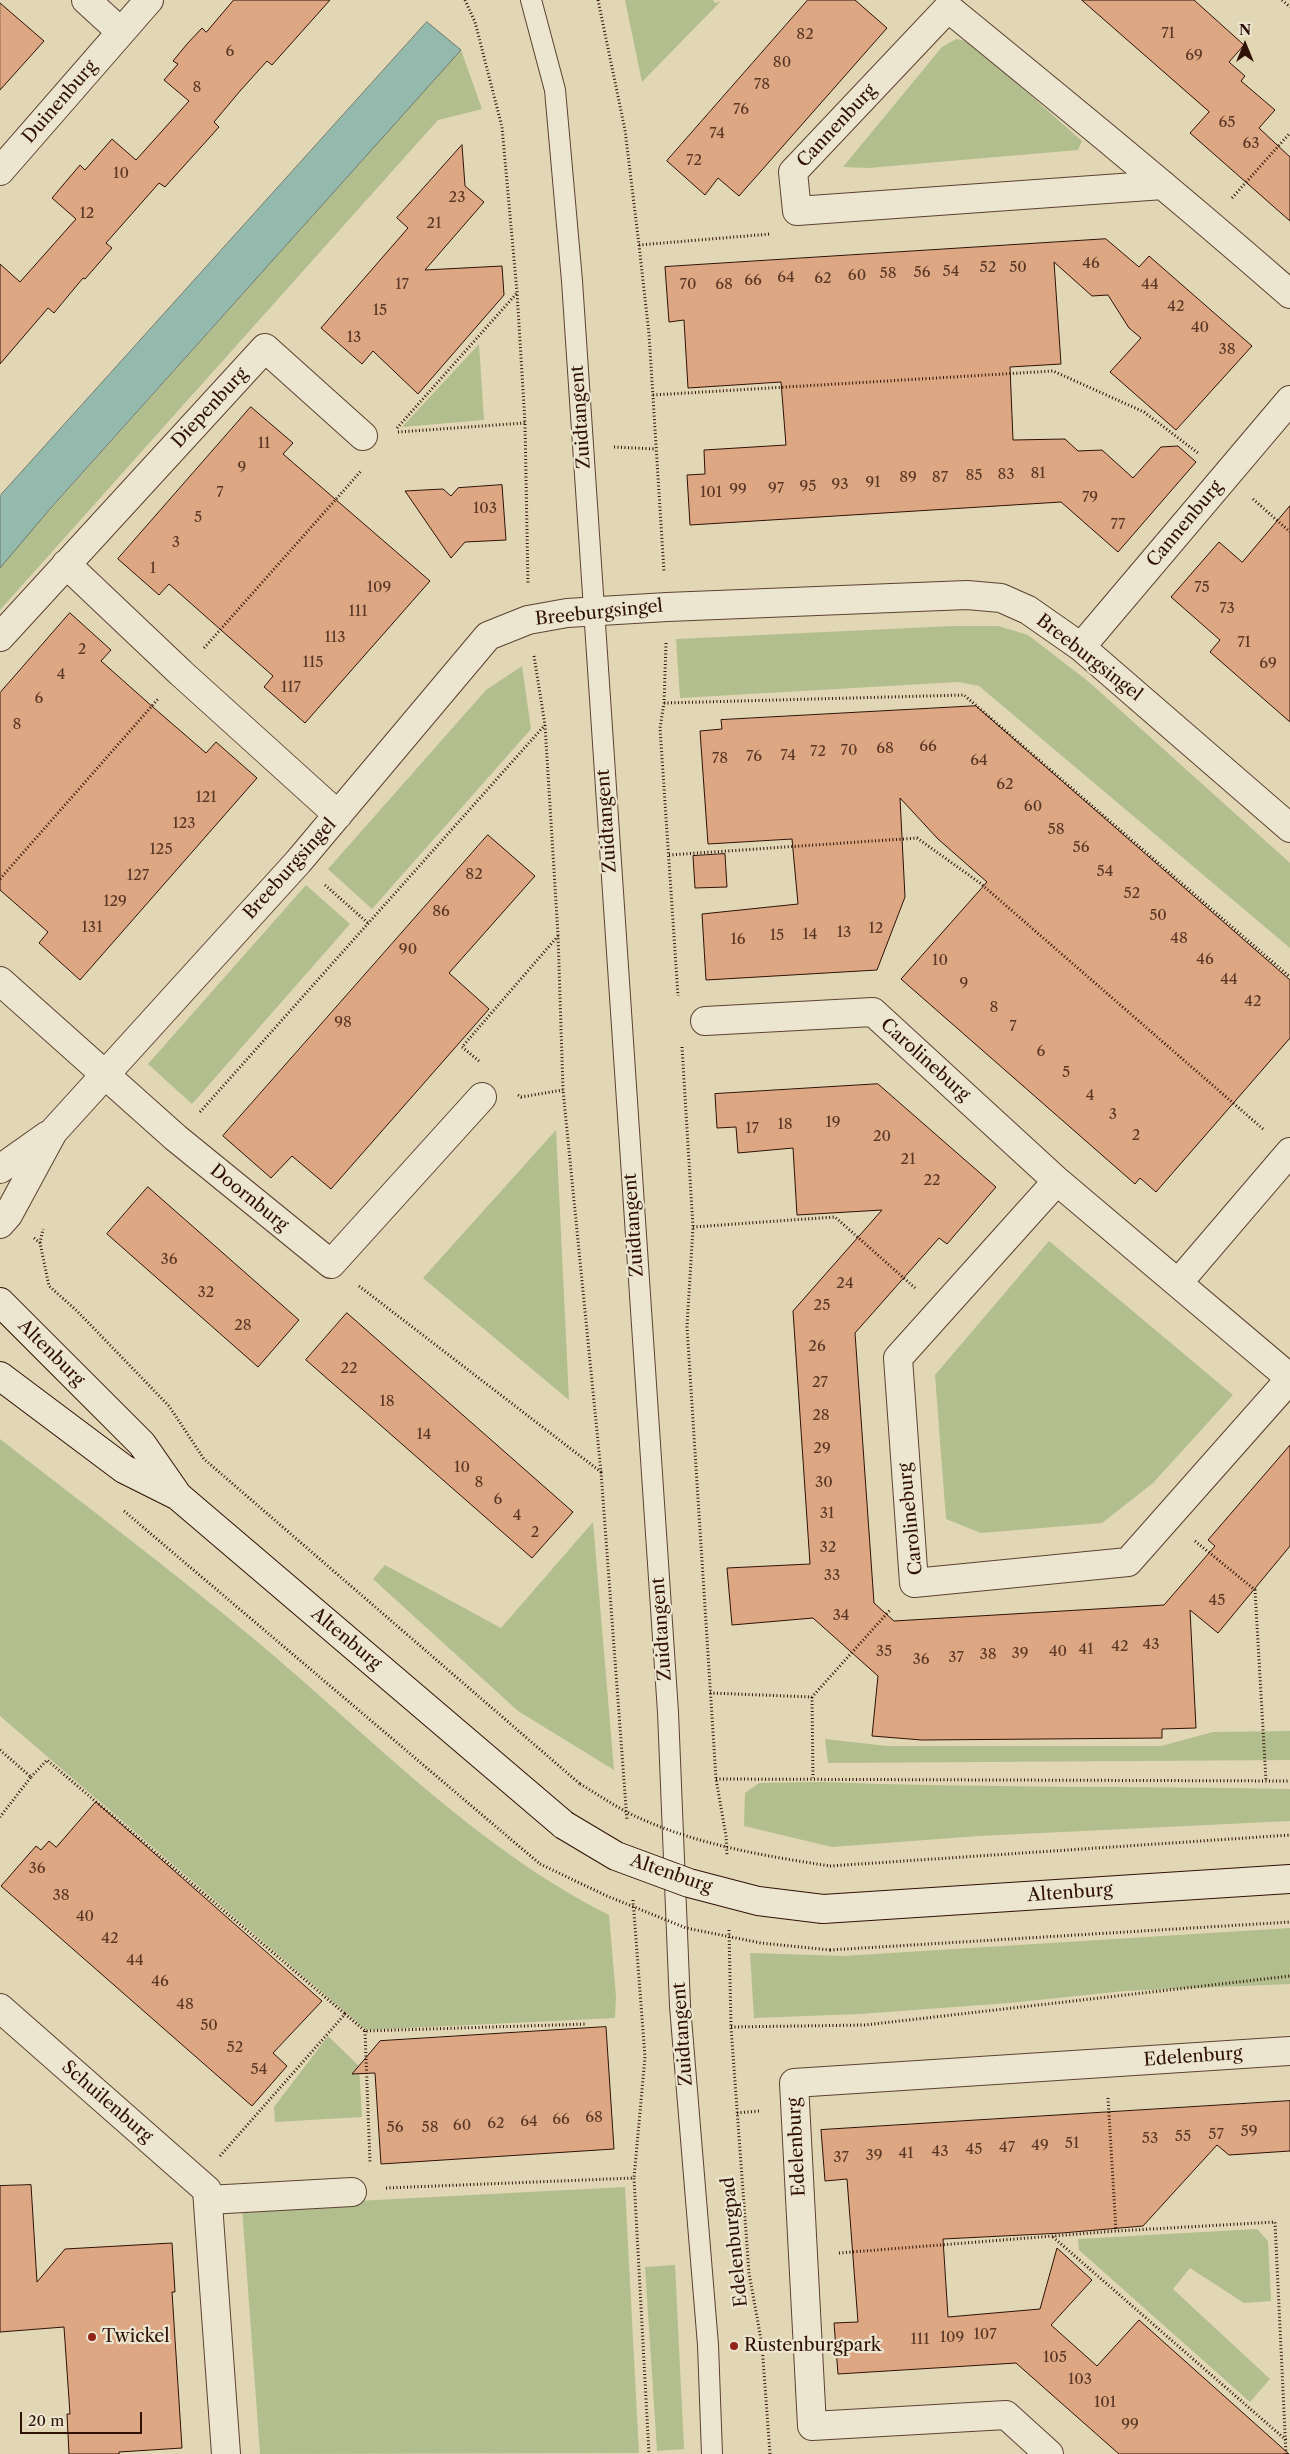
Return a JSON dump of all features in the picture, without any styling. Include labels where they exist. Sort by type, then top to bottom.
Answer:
[{"type":"street","points":[[86,0],[121,32]]},
{"type":"street","name":"Duinenburg","points":[[0,171],[149,0]]},
{"type":"street","name":"Cannenburg","points":[[797,211],[793,172],[948,8],[1210,224],[1290,294]]},
{"type":"street","points":[[797,211],[1163,185]]},
{"type":"street","name":"Diepenburg","points":[[0,637],[265,348],[363,436]]},
{"type":"street","name":"Cannenburg","points":[[1081,647],[1290,400]]},
{"type":"street","points":[[66,564],[181,673],[338,815]]},
{"type":"street","name":"Breeburgsingel","points":[[4,1220],[53,1132],[298,862],[488,636],[528,620],[567,613],[593,611],[967,595],[1000,598],[1028,610],[1081,647],[1290,828]]},
{"type":"street","name":"Doornburg","points":[[0,981],[176,1138],[331,1264]]},
{"type":"street","name":"Carolineburg","points":[[706,1021],[873,1012],[1056,1181],[1290,1378],[1128,1562],[914,1583],[898,1358],[1056,1181]]},
{"type":"street","points":[[331,1264],[482,1097]]},
{"type":"street","name":"Breeburgsingel","points":[[0,1169],[53,1132]]},
{"type":"street","points":[[1178,1283],[1290,1152]]},
{"type":"street","name":"Altenburg","points":[[0,1302],[142,1444],[178,1496]]},
{"type":"street","name":"Altenburg","points":[[0,1376],[124,1469],[178,1496],[564,1825],[616,1856],[689,1883],[758,1901],[823,1909],[1290,1879]]},
{"type":"street","name":"Schuilenburg","points":[[0,2008],[203,2191]]},
{"type":"street","name":"Edelenburg","points":[[1049,2454],[1006,2414],[812,2426],[794,2082],[1290,2050]]},
{"type":"street","points":[[226,2454],[203,2191],[361,2190]]},
{"type":"lane","name":"Zuidtangent","points":[[531,0],[555,90],[572,291],[667,1702],[680,2006],[708,2345],[712,2454]]},
{"type":"path","points":[[331,1264],[601,1472],[563,1090],[558,935],[545,725],[528,620],[525,422],[518,292],[502,127],[475,22],[464,0]]},
{"type":"path","points":[[1282,0],[1290,7]]},
{"type":"path","points":[[1210,224],[1290,133]]},
{"type":"path","points":[[639,245],[772,234],[797,211]]},
{"type":"path","points":[[518,292],[392,433],[525,422]]},
{"type":"path","points":[[652,395],[1053,371],[1144,412],[1227,475],[1290,532]]},
{"type":"path","points":[[610,447],[656,449]]},
{"type":"path","points":[[0,879],[366,466]]},
{"type":"path","points":[[664,703],[964,694],[1290,976]]},
{"type":"path","points":[[176,1138],[545,725]]},
{"type":"path","points":[[669,855],[917,838],[980,883],[1290,1152]]},
{"type":"path","points":[[298,862],[369,924]]},
{"type":"path","points":[[483,1064],[462,1047],[558,935]]},
{"type":"path","points":[[515,1092],[521,1097],[563,1090]]},
{"type":"path","points":[[693,1227],[835,1217],[940,1310]]},
{"type":"path","points":[[4,1220],[40,1243],[49,1286],[77,1311],[169,1406],[204,1459],[580,1784],[637,1817],[751,1854],[830,1866],[1290,1835]]},
{"type":"path","points":[[118,1506],[540,1864]]},
{"type":"path","points":[[1167,1518],[1255,1590],[1266,1780]]},
{"type":"path","points":[[813,1778],[812,1697],[914,1583]]},
{"type":"path","points":[[710,1693],[812,1697]]},
{"type":"path","points":[[0,1750],[32,1777]]},
{"type":"path","points":[[0,1818],[47,1760],[365,2031],[587,2024]]},
{"type":"path","points":[[716,1779],[1290,1781]]},
{"type":"path","points":[[830,1950],[1290,1922]]},
{"type":"path","name":"Edelenburgpad","points":[[770,2454],[762,2345],[748,2273],[731,2027],[865,2025],[1290,1976]]},
{"type":"path","points":[[203,2191],[345,2014]]},
{"type":"path","points":[[365,2031],[361,2190],[634,2178],[649,2454]]},
{"type":"path","points":[[1106,2063],[1116,2231]]},
{"type":"path","points":[[802,2256],[1116,2231],[1275,2222],[1286,2454]]},
{"type":"path","points":[[1053,2237],[1286,2440]]},
{"type":"green space","points":[[625,0],[713,0],[715,3],[721,1],[642,82]]},
{"type":"green space","points":[[956,39],[969,41],[1082,141],[1078,150],[868,168],[843,167],[942,47]]},
{"type":"green space","points":[[461,50],[482,109],[438,120],[0,610],[0,566]]},
{"type":"green space","points":[[479,344],[484,420],[402,427]]},
{"type":"green space","points":[[953,626],[998,626],[1028,635],[1089,682],[1290,863],[1290,948],[979,686],[958,682],[680,698],[676,639]]},
{"type":"green space","points":[[522,666],[531,729],[372,909],[328,869],[486,690]]},
{"type":"green space","points":[[306,885],[350,924],[192,1104],[148,1064]]},
{"type":"green space","points":[[556,1130],[569,1400],[423,1278]]},
{"type":"green space","points":[[1049,1241],[1233,1395],[1153,1483],[1102,1523],[981,1533],[946,1519],[935,1375]]},
{"type":"green space","points":[[0,1439],[223,1613],[467,1823],[513,1857],[560,1888],[609,1915],[616,1997],[615,2018],[366,2030],[0,1716]]},
{"type":"green space","points":[[593,1522],[614,1770],[518,1711],[373,1579],[385,1565],[501,1628]]},
{"type":"green space","points":[[1290,1731],[1290,1760],[828,1763],[825,1739],[887,1746],[1161,1746],[1213,1732]]},
{"type":"green space","points":[[823,1782],[1290,1789],[1290,1821],[979,1836],[832,1847],[744,1826],[745,1793],[759,1783]]},
{"type":"green space","points":[[1290,1928],[1290,1984],[1125,1991],[1009,2003],[860,2014],[754,2018],[750,1953],[843,1956]]},
{"type":"green space","points":[[328,2036],[359,2066],[362,2117],[275,2122],[274,2107]]},
{"type":"green space","points":[[625,2187],[639,2453],[260,2454],[242,2207]]},
{"type":"green space","points":[[1257,2229],[1268,2241],[1271,2301],[1244,2303],[1190,2268],[1173,2289],[1270,2379],[1250,2402],[1079,2250],[1078,2239]]},
{"type":"green space","points":[[675,2265],[684,2449],[657,2451],[645,2267]]},
{"type":"water","points":[[427,22],[461,50],[50,509],[0,568],[0,496]]},
{"type":"building","points":[[234,0],[330,0],[272,65],[267,61],[240,91],[214,122],[219,127],[165,187],[159,183],[106,243],[112,248],[85,279],[83,278],[54,313],[48,308],[0,364],[0,264],[20,282],[76,219],[52,198],[80,165],[85,170],[112,139],[136,160],[189,101],[164,80],[178,64],[173,61],[187,44],[202,28],[206,32]]},
{"type":"building","points":[[808,0],[855,0],[887,28],[739,196],[718,178],[705,195],[667,161]]},
{"type":"building","points":[[1082,0],[1194,0],[1244,45],[1229,62],[1245,76],[1241,81],[1275,110],[1259,128],[1290,157],[1290,221],[1190,133],[1209,112]]},
{"type":"building","points":[[0,3],[44,41],[0,90]]},
{"type":"building","points":[[462,145],[465,186],[484,202],[425,270],[502,266],[504,295],[418,394],[373,351],[362,364],[321,328],[408,228],[397,218]]},
{"type":"building","points":[[1106,239],[1139,267],[1149,256],[1252,346],[1176,430],[1110,372],[1141,338],[1129,328],[1108,295],[1092,296],[1054,262],[1061,364],[1010,367],[1013,440],[1065,439],[1078,451],[1102,450],[1133,478],[1161,447],[1178,446],[1196,462],[1118,552],[1061,502],[690,525],[687,475],[705,474],[704,450],[786,445],[781,382],[688,388],[684,320],[669,322],[665,267]]},
{"type":"building","points":[[251,407],[293,443],[283,454],[430,581],[305,723],[264,687],[273,676],[169,584],[159,595],[118,559]]},
{"type":"building","points":[[502,485],[506,540],[465,542],[451,558],[405,491],[443,489],[451,496],[458,488]]},
{"type":"building","points":[[1290,506],[1290,722],[1210,652],[1220,640],[1171,597],[1219,542],[1242,562]]},
{"type":"building","points":[[70,613],[111,650],[101,661],[154,708],[206,753],[216,742],[257,778],[80,980],[39,943],[48,932],[0,890],[0,693]]},
{"type":"building","points":[[976,706],[1290,980],[1290,1038],[1156,1192],[1140,1178],[1135,1184],[901,979],[987,882],[938,839],[900,798],[905,897],[877,970],[706,980],[702,914],[798,904],[792,839],[708,844],[700,731],[722,729],[721,720]]},
{"type":"building","points":[[488,835],[535,876],[449,973],[489,1009],[331,1189],[292,1156],[271,1178],[223,1136]]},
{"type":"building","points":[[725,854],[727,887],[695,888],[693,856]]},
{"type":"building","points":[[878,1084],[996,1187],[947,1244],[939,1238],[855,1333],[874,1603],[894,1621],[1164,1605],[1215,1546],[1208,1540],[1290,1445],[1290,1546],[1218,1633],[1190,1610],[1196,1728],[1162,1729],[1162,1738],[922,1740],[872,1736],[878,1676],[813,1618],[732,1625],[727,1568],[810,1564],[793,1311],[882,1210],[797,1215],[793,1148],[738,1153],[736,1127],[717,1128],[715,1094]]},
{"type":"building","points":[[148,1187],[299,1320],[258,1367],[107,1234]]},
{"type":"building","points":[[347,1313],[573,1512],[532,1558],[306,1360]]},
{"type":"building","points":[[96,1802],[322,2001],[273,2053],[287,2066],[252,2106],[1,1886],[36,1846],[41,1850],[49,1841],[56,1847]]},
{"type":"building","points":[[606,2027],[614,2149],[381,2164],[375,2073],[352,2074],[380,2041]]},
{"type":"building","points":[[1290,2101],[1290,2151],[1229,2155],[1217,2145],[1143,2226],[1062,2233],[943,2239],[948,2317],[1040,2309],[1057,2248],[1092,2280],[1051,2325],[1097,2366],[1139,2320],[1289,2454],[1119,2454],[1016,2363],[838,2374],[834,2323],[858,2322],[847,2179],[825,2181],[821,2130]]},
{"type":"building","points":[[31,2185],[37,2282],[65,2249],[172,2243],[175,2292],[172,2292],[182,2448],[119,2452],[119,2454],[69,2454],[67,2414],[70,2414],[64,2327],[0,2332],[0,2186]]},
{"type":"place","name":"Twickel","points":[[92,2337]]},
{"type":"place","name":"Rustenburgpark","points":[[734,2346]]}]
